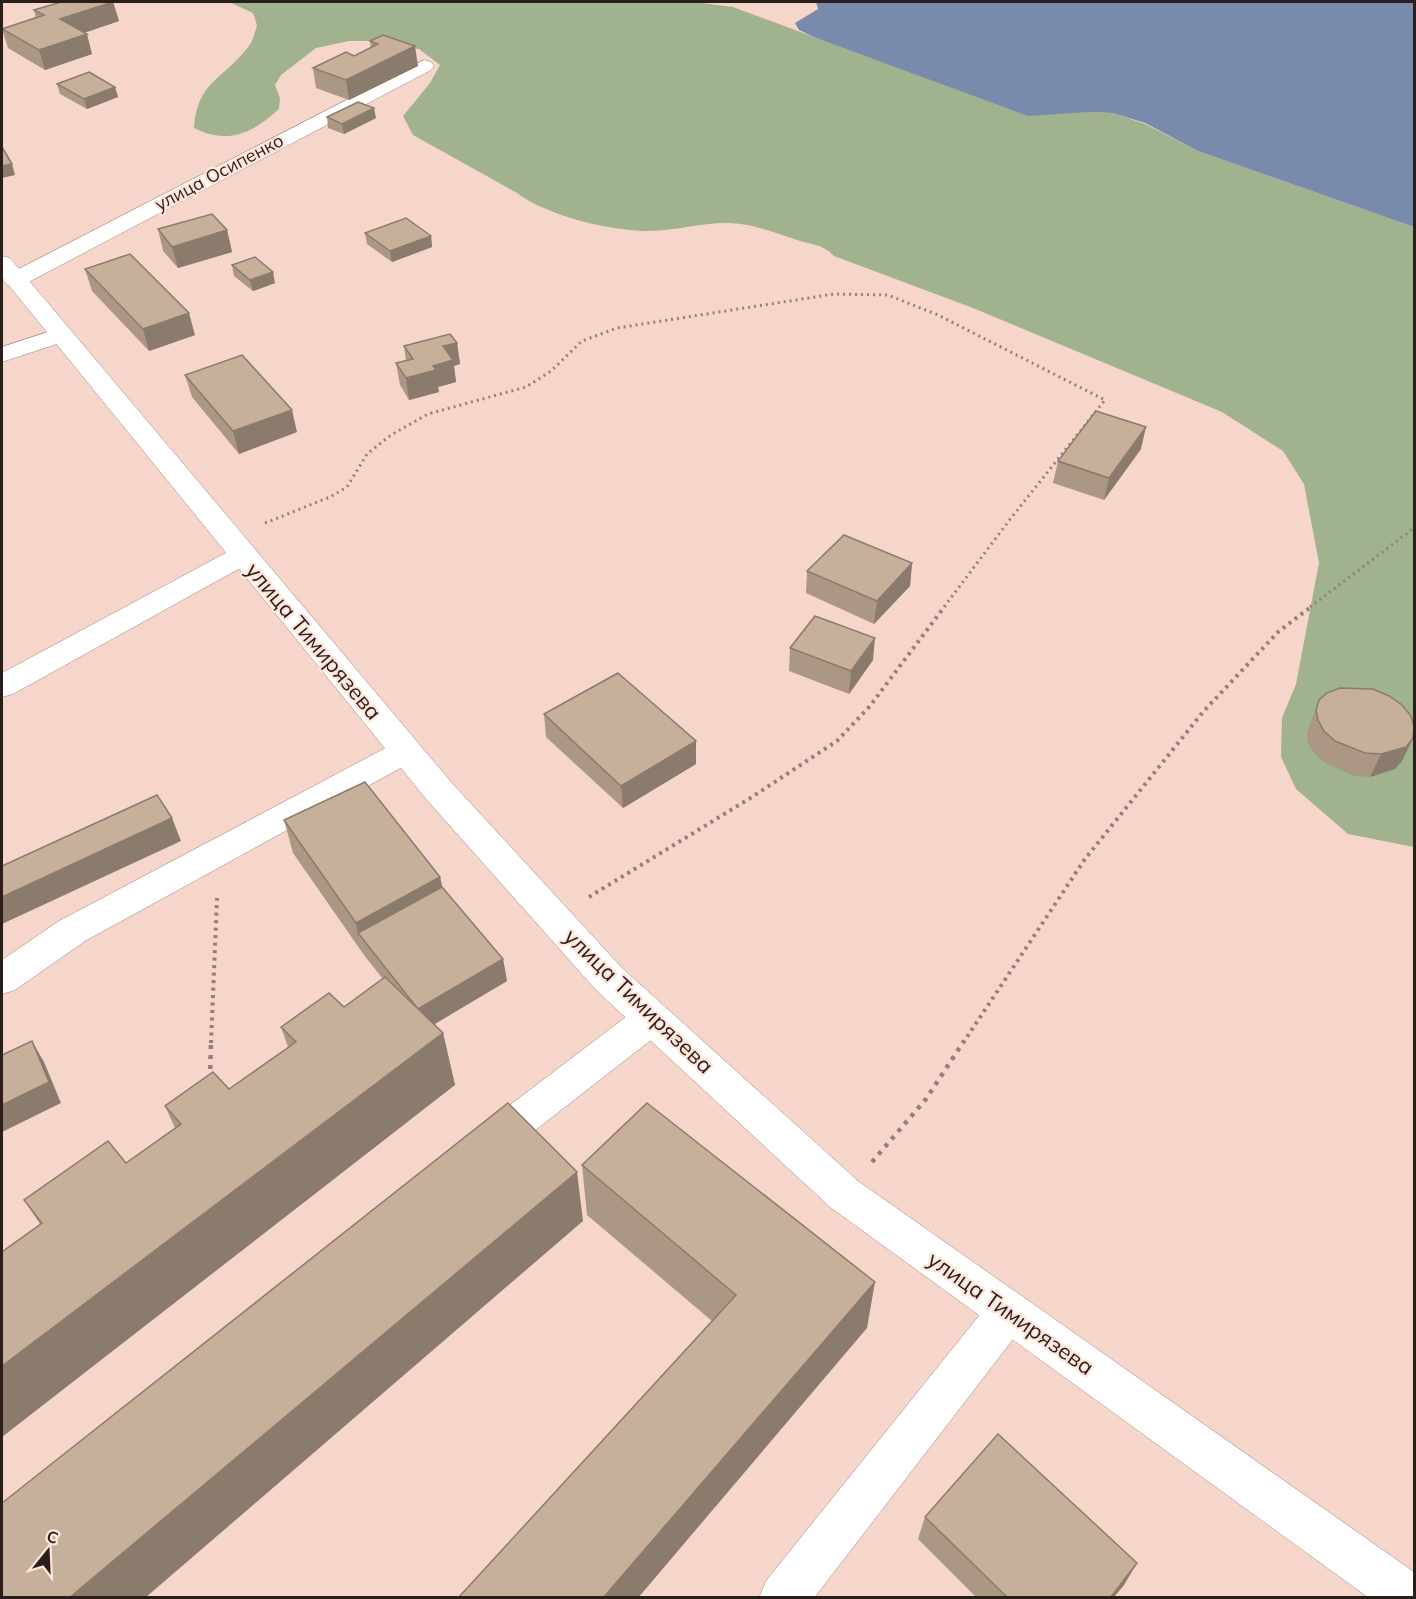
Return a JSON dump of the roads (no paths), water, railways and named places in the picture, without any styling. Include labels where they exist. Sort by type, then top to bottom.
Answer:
[{"type":"main road","name":"улица Осипенко","points":[[8,271],[424,66]]},
{"type":"main road","name":"улица Тимирязева","points":[[8,271],[406,751],[609,979],[844,1194],[1410,1598]]},
{"type":"main road","points":[[2,355],[60,335]]},
{"type":"main road","points":[[2,687],[235,546]]},
{"type":"main road","points":[[2,979],[72,931],[406,751]]},
{"type":"main road","points":[[454,1170],[652,1018]]},
{"type":"main road","points":[[783,1598],[1009,1311]]},
{"type":"water","points":[[816,2],[1414,2],[1414,227],[1198,151],[1145,123],[1113,113],[1088,112],[1028,116],[814,37],[799,30],[795,23],[818,9]]}]
